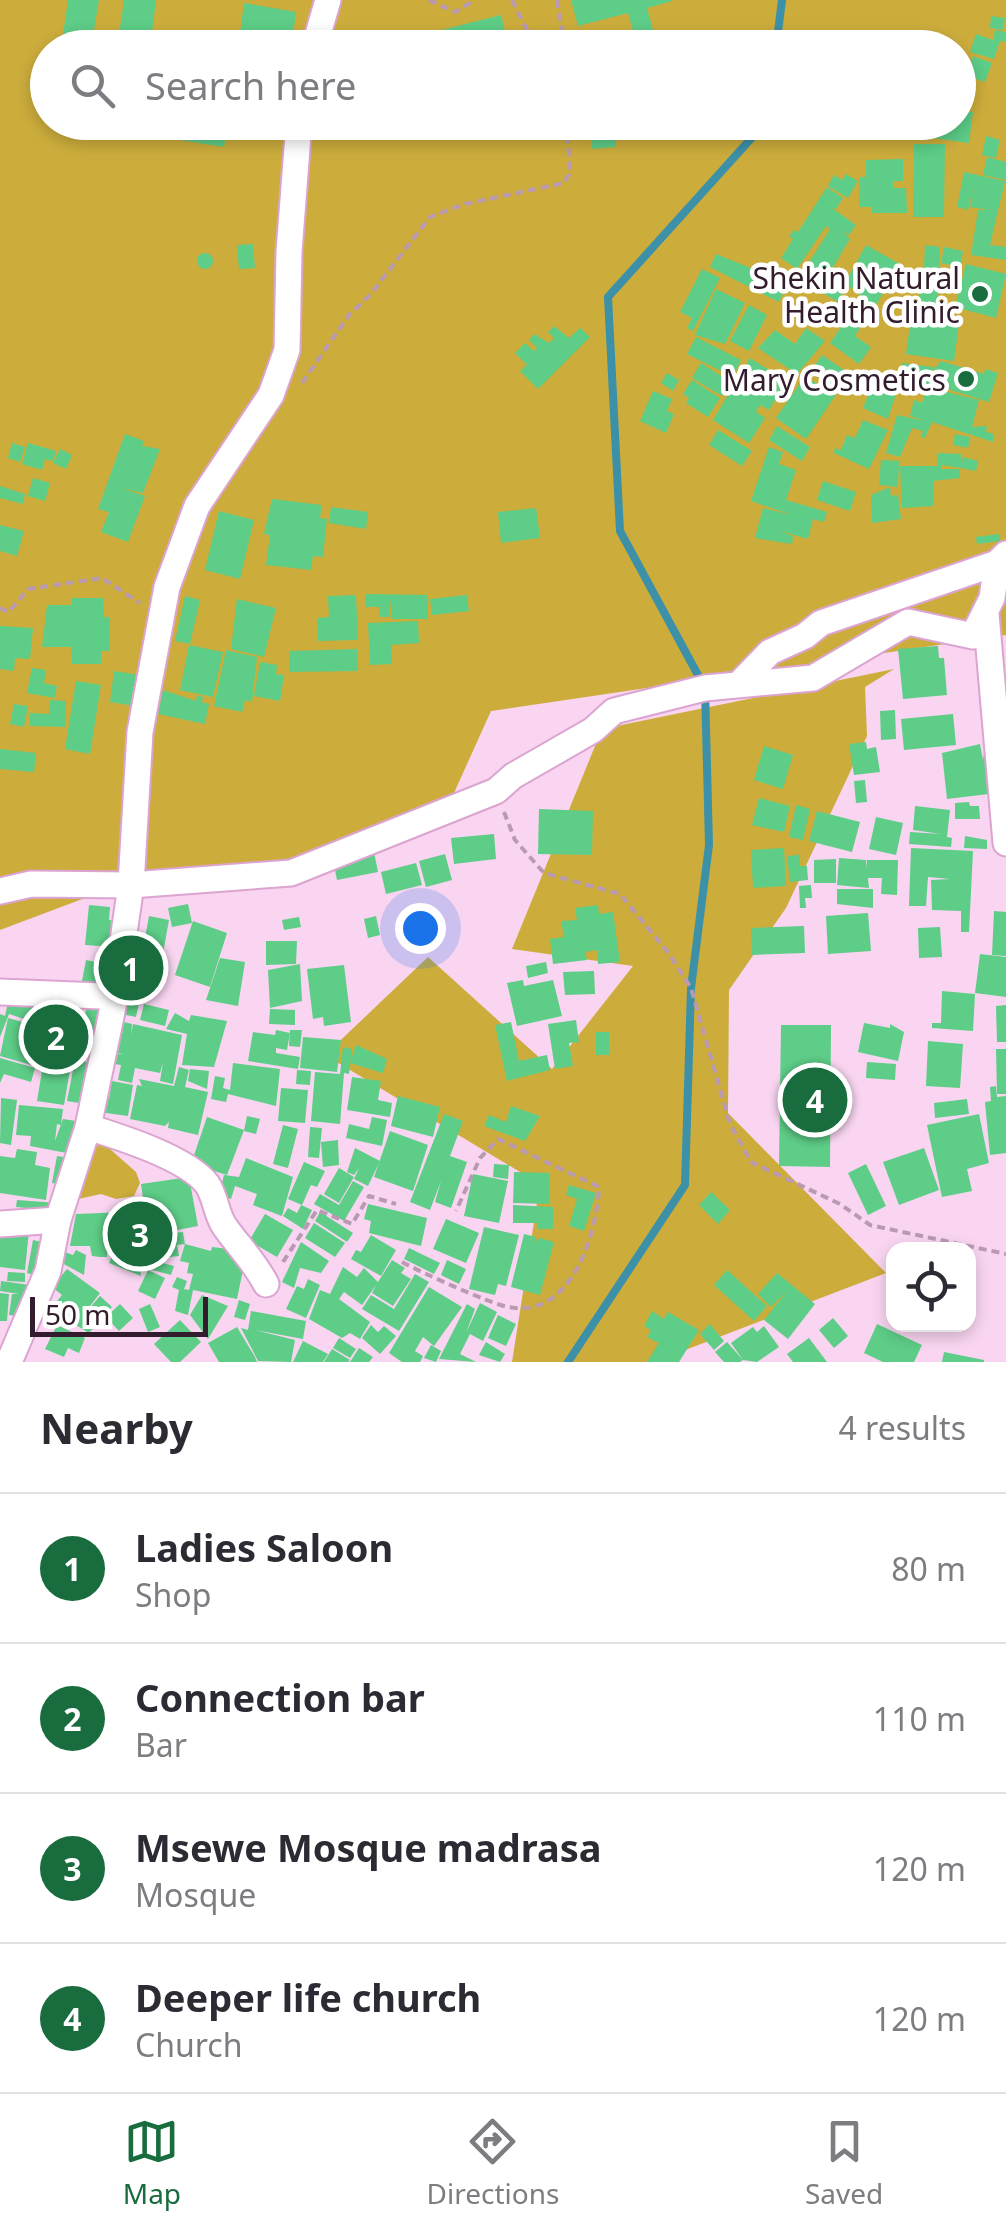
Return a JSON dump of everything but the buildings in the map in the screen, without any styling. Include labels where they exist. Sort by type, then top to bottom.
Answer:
[{"type":"street","points":[[319,30],[328,0]]},
{"type":"street","points":[[9,1362],[48,1271],[58,1220],[88,1127],[114,1002],[131,884],[140,732],[162,604],[197,506],[271,395],[287,350],[299,140]]},
{"type":"street","points":[[0,892],[32,884],[131,884],[291,873],[372,837],[496,791],[512,776],[593,730],[614,710],[739,684],[813,678],[908,622],[973,636],[1001,559]]},
{"type":"street","points":[[739,684],[770,652],[821,623],[1001,559]]},
{"type":"street","points":[[985,611],[1006,844]]},
{"type":"street","points":[[0,904],[32,884]]},
{"type":"street","points":[[0,992],[102,996],[114,1002]]},
{"type":"street","points":[[88,1127],[139,1144],[196,1174],[210,1187],[223,1225],[252,1254],[266,1284]]},
{"type":"street","points":[[0,1224],[58,1220]]},
{"type":"path","points":[[430,0],[455,12],[475,0]]},
{"type":"path","points":[[512,0],[527,30]]},
{"type":"path","points":[[558,0],[562,30]]},
{"type":"path","points":[[301,385],[349,314],[370,295],[430,217],[465,204],[564,183],[570,173],[568,140]]},
{"type":"path","points":[[0,608],[9,612],[28,589],[102,578],[140,603],[162,604]]},
{"type":"path","points":[[496,791],[515,840],[544,873],[620,894],[667,951],[691,988],[730,1124],[751,1162],[840,1204],[870,1224],[1006,1254]]},
{"type":"path","points":[[402,1262],[509,1308],[552,1298],[567,1285],[592,1238],[598,1187],[498,1140],[480,1158],[456,1211]]},
{"type":"path","points":[[266,1284],[275,1280],[317,1210],[346,1225],[352,1224],[369,1196],[396,1204]]},
{"type":"shaded area","points":[[0,0],[1006,0],[1006,635],[491,711],[454,793],[401,840],[101,892],[0,930]]},
{"type":"shaded area","points":[[894,669],[865,687],[867,736],[786,908],[729,990],[728,1113],[886,1273],[654,1362],[512,1362],[540,1184],[325,1055],[428,957],[552,1069],[633,966],[512,949],[602,729]]},
{"type":"shaded area","points":[[93,1134],[136,1172],[140,1183],[134,1196],[116,1199],[101,1194],[65,1202]]},
{"type":"waterway","points":[[778,30],[782,0]]},
{"type":"waterway","points":[[568,1362],[685,1185],[691,988],[709,845],[705,688],[620,531],[608,297],[750,140]]},
{"type":"place","name":"Shekin Natural Health Clinic","points":[[980,294]]},
{"type":"place","name":"Mary Cosmetics","points":[[966,379]]},
{"type":"place","name":"Ladies Saloon","points":[[131,968]]},
{"type":"place","name":"Connection bar","points":[[56,1037]]},
{"type":"place","name":"Deeper life church","points":[[815,1100]]},
{"type":"place","name":"Msewe Mosque madrasa","points":[[140,1234]]}]
